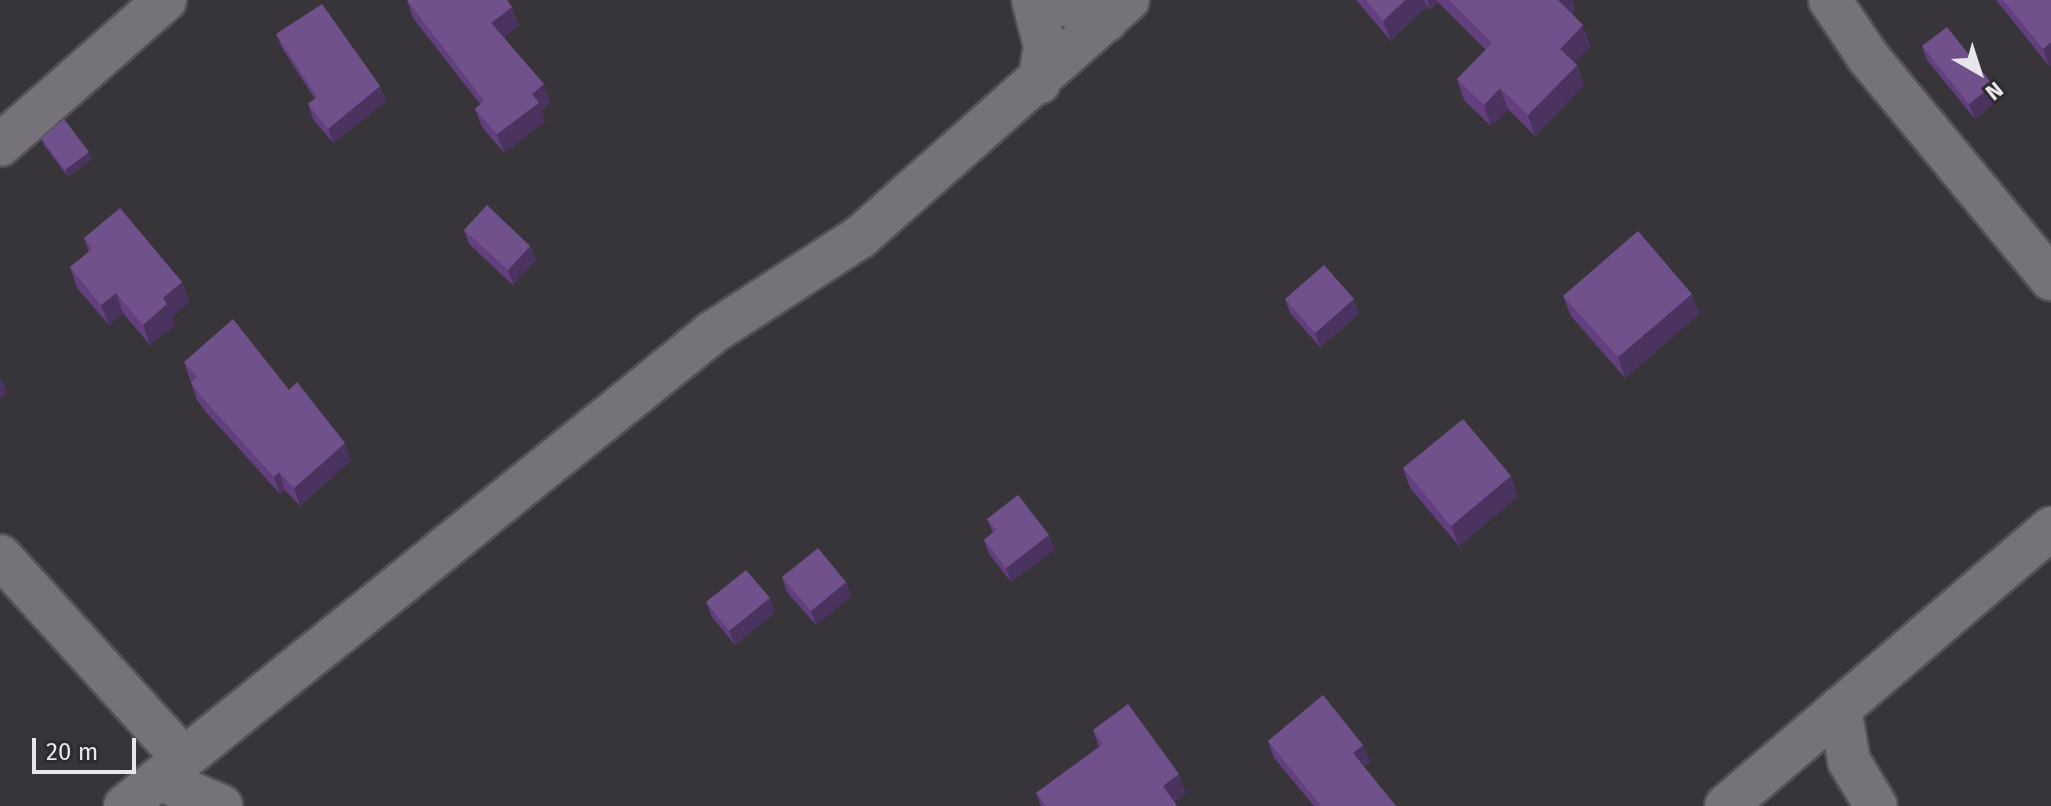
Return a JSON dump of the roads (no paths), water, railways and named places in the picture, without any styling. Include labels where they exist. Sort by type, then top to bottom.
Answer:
[{"type":"street","points":[[0,145],[165,0]]},
{"type":"street","points":[[1033,0],[1045,46],[1039,83]]},
{"type":"street","points":[[1055,0],[1117,10]]},
{"type":"street","points":[[1830,0],[1868,57],[2051,279]]},
{"type":"street","points":[[125,806],[713,332],[860,237],[1039,83],[1117,10]]},
{"type":"street","points":[[1726,806],[2051,528]]},
{"type":"street","points":[[0,556],[172,769],[221,806]]},
{"type":"street","points":[[1840,708],[1849,761],[1876,806]]}]
